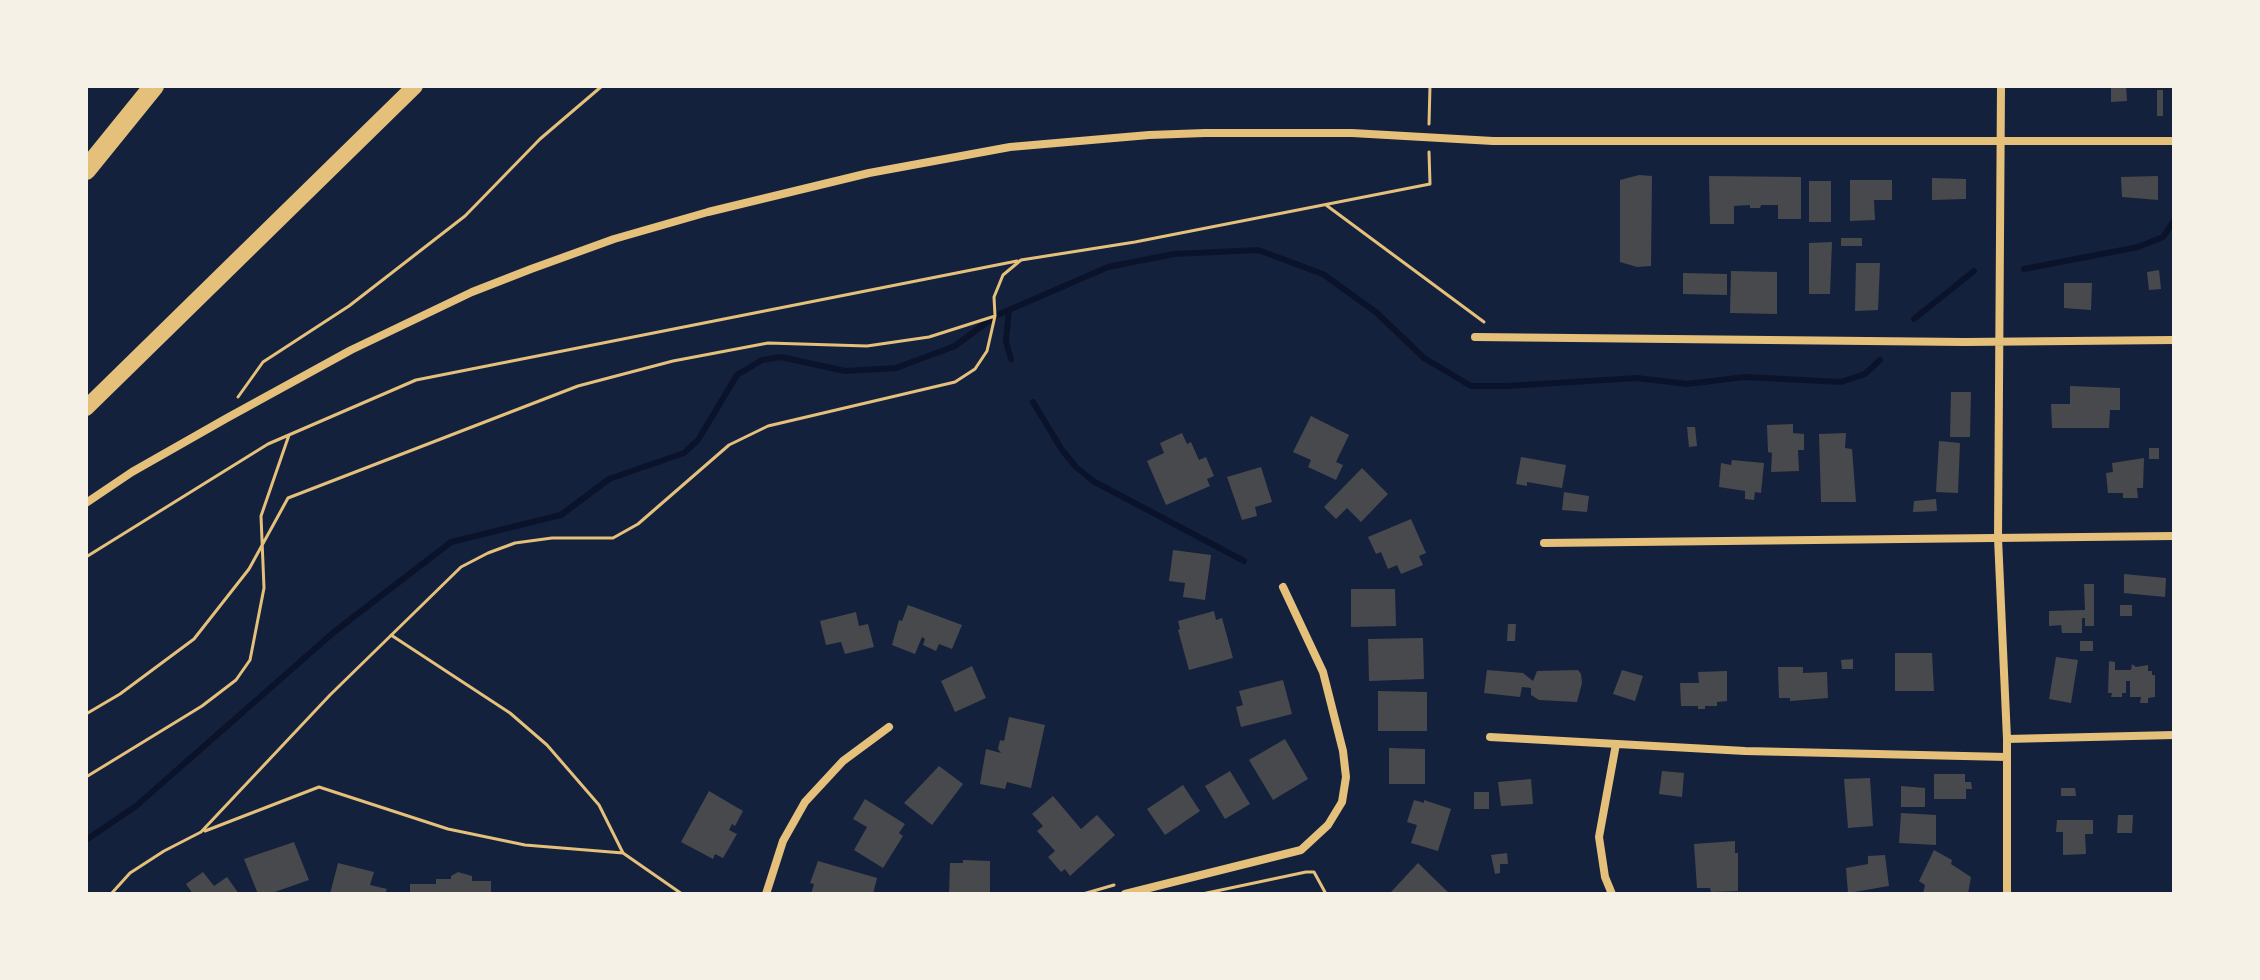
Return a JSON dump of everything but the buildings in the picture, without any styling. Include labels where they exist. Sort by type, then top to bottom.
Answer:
[{"type":"highway","points":[[86,170],[154,86]]},
{"type":"main road","points":[[86,408],[415,86]]},
{"type":"street","points":[[2001,86],[1998,538],[2007,739],[2007,894]]},
{"type":"street","points":[[86,503],[132,472],[227,418],[414,319],[531,269],[614,239],[708,212],[869,173],[1010,147],[1149,135],[1352,133],[1493,141],[2174,141]]},
{"type":"street","points":[[1475,337],[2174,340]]},
{"type":"street","points":[[1544,543],[2174,536]]},
{"type":"street","points":[[1125,894],[1301,850],[1328,825],[1342,802],[1346,777],[1343,751],[1323,672],[1283,587]]},
{"type":"street","points":[[766,894],[783,841],[805,802],[843,761],[889,727]]},
{"type":"street","points":[[2007,739],[2174,735]]},
{"type":"street","points":[[1490,737],[1745,751],[2007,757]]},
{"type":"street","points":[[1612,894],[1605,877],[1599,837],[1616,744]]},
{"type":"path","points":[[227,418],[240,391],[263,362],[349,306],[465,216],[540,139],[602,86]]},
{"type":"path","points":[[86,557],[268,444],[416,380],[1021,260],[1135,242],[1430,184],[1430,86]]},
{"type":"path","points":[[1325,204],[1507,338]]},
{"type":"path","points":[[201,832],[330,695],[461,567],[515,543],[552,538],[613,538],[627,532],[729,445],[768,426],[955,382],[975,369],[987,351],[995,316],[994,297],[1003,275],[1021,260]]},
{"type":"path","points":[[86,714],[120,694],[194,639],[249,569],[288,498],[592,382],[673,361],[768,343],[867,346],[929,337],[995,316]]},
{"type":"path","points":[[86,777],[202,706],[236,680],[250,660],[264,588],[261,516],[289,435]]},
{"type":"path","points":[[391,635],[510,713],[547,745],[599,805],[623,853],[682,894]]},
{"type":"path","points":[[111,894],[130,873],[164,851],[201,832],[319,787],[448,829],[525,845],[623,853]]},
{"type":"path","points":[[1202,894],[1306,872],[1314,872],[1326,894]]},
{"type":"waterway","points":[[2024,269],[2138,247],[2163,237],[2174,221]]},
{"type":"waterway","points":[[86,840],[136,806],[334,632],[451,542],[561,515],[609,479],[684,453],[698,440],[737,375],[762,360],[781,357],[845,371],[896,368],[955,346],[995,316],[1108,267],[1174,254],[1258,250],[1323,274],[1377,313],[1424,358],[1471,386],[1637,378],[1687,384],[1745,377],[1841,382],[1865,374],[1880,360]]},
{"type":"waterway","points":[[1914,319],[1974,271]]},
{"type":"waterway","points":[[1009,310],[1006,341],[1011,359]]},
{"type":"waterway","points":[[1033,402],[1062,450],[1093,481],[1244,561]]}]
